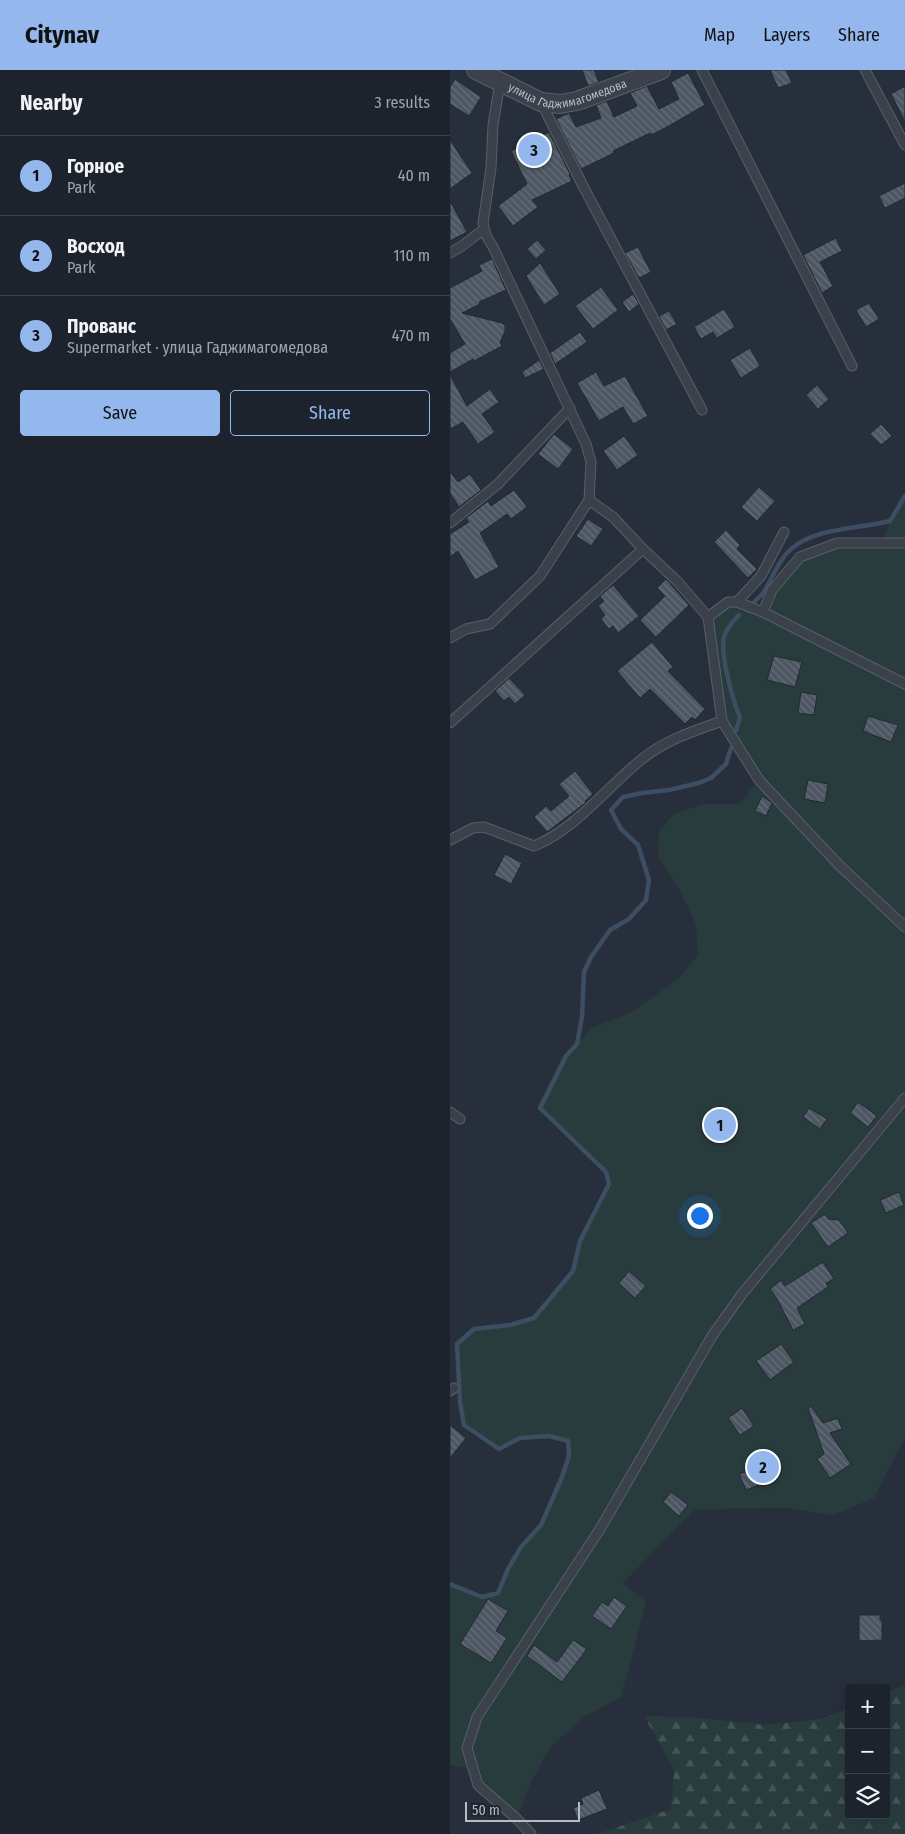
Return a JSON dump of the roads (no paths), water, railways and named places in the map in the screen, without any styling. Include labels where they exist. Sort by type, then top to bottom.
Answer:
[{"type":"street","name":"улица Гаджимагомедова","points":[[480,71],[541,102],[560,104],[577,101],[660,70]]},
{"type":"lane","points":[[702,70],[852,366]]},
{"type":"lane","points":[[865,70],[905,145]]},
{"type":"lane","points":[[450,638],[466,629],[490,624],[540,576],[589,500],[591,462],[586,444],[484,229],[483,222],[491,168],[493,125],[500,82]]},
{"type":"lane","points":[[541,102],[584,188],[702,410]]},
{"type":"lane","points":[[450,253],[484,229]]},
{"type":"lane","points":[[450,522],[498,484],[570,408]]},
{"type":"lane","points":[[589,500],[613,517],[678,582],[708,617],[722,721],[759,780],[839,865],[905,927]]},
{"type":"lane","points":[[737,602],[761,576],[784,532]]},
{"type":"lane","points":[[763,612],[772,590],[800,557],[837,543],[905,543]]},
{"type":"lane","points":[[450,723],[643,549]]},
{"type":"lane","points":[[708,617],[728,602],[737,602],[763,612],[905,684]]},
{"type":"lane","points":[[450,840],[473,828],[484,827],[534,846],[551,839],[643,758],[684,734],[722,721]]},
{"type":"lane","points":[[530,1834],[517,1819],[478,1785],[467,1748],[477,1717],[600,1529],[712,1336],[742,1294],[905,1098]]},
{"type":"lane","points":[[450,1112],[460,1120]]},
{"type":"waterway","points":[[752,604],[763,593],[786,554],[800,542],[824,533],[890,521],[905,496]]},
{"type":"waterway","points":[[736,731],[740,717],[727,675],[723,641],[728,629],[739,615]]},
{"type":"waterway","points":[[450,1584],[482,1597],[498,1593],[508,1569],[521,1547],[541,1525],[569,1456],[568,1441],[549,1436],[520,1438],[499,1449],[464,1425],[460,1402],[457,1344],[474,1329],[510,1325],[534,1318],[573,1271],[580,1241],[609,1184],[606,1172],[540,1108],[566,1056],[577,1044],[582,1017],[584,972],[591,957],[610,930],[629,919],[646,900],[649,880],[638,845],[621,829],[611,810],[623,797],[669,790],[699,783],[711,778],[726,764],[731,748]]},
{"type":"place","name":"Прованс","points":[[534,150]]},
{"type":"place","name":"Горное","points":[[720,1125]]},
{"type":"place","name":"Восход","points":[[763,1467]]}]
